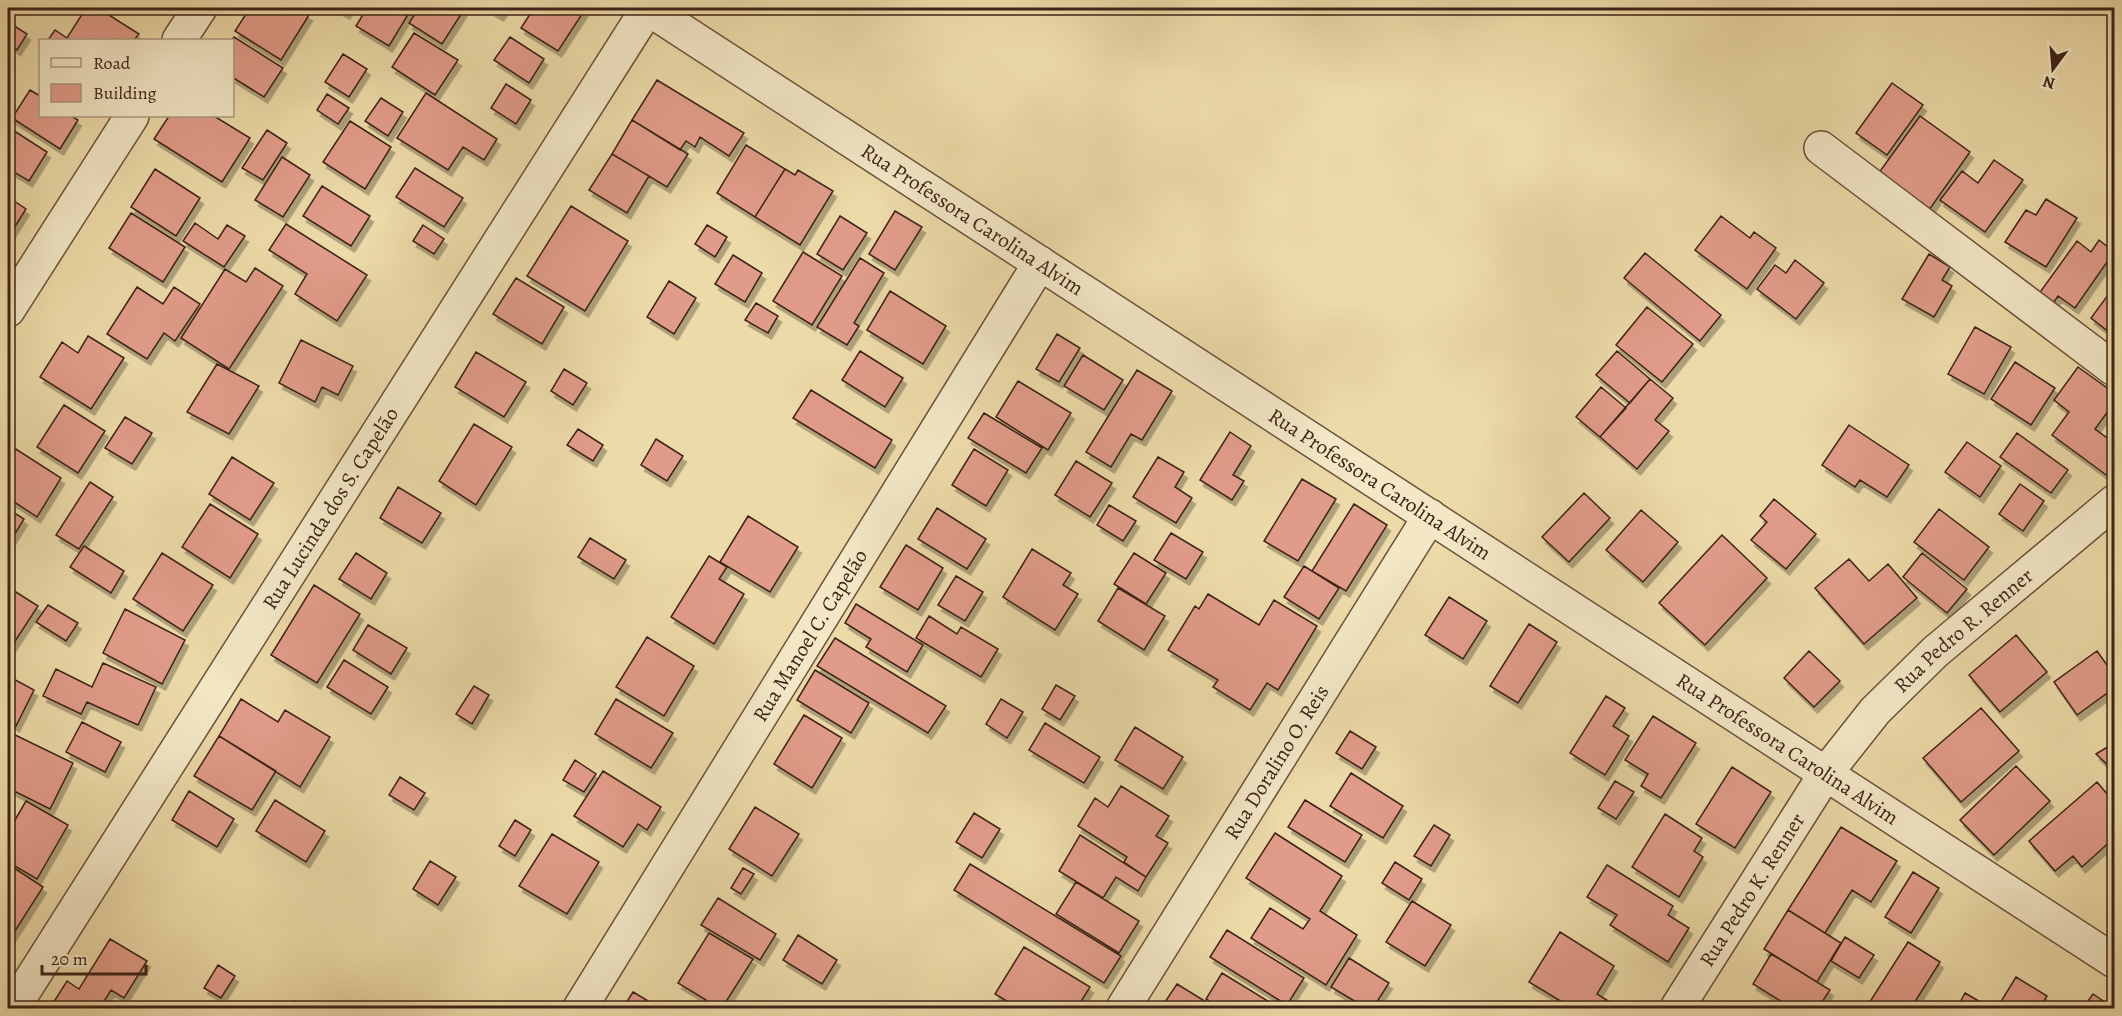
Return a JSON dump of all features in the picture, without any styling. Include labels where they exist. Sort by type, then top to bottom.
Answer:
[{"type":"street","points":[[180,39],[201,8]]},
{"type":"street","name":"Rua Professora Carolina Alvim","points":[[648,8],[2115,961]]},
{"type":"street","name":"Rua Lucinda dos S. Capelão","points":[[13,1008],[648,8]]},
{"type":"street","points":[[8,310],[131,117]]},
{"type":"street","points":[[1821,148],[2115,369]]},
{"type":"street","name":"Rua Manoel C. Capelão","points":[[580,1008],[1040,263]]},
{"type":"street","name":"Rua Pedro R. Renner","points":[[1826,773],[1875,711],[1935,652],[2115,502]]},
{"type":"street","name":"Rua Doralino O. Reis","points":[[1123,1008],[1430,516]]},
{"type":"street","name":"Rua Pedro K. Renner","points":[[1677,1008],[1826,773]]},
{"type":"building","points":[[86,8],[98,8],[139,34],[135,39],[49,39],[55,30],[67,38]]},
{"type":"building","points":[[250,8],[297,8],[309,15],[281,60],[235,31]]},
{"type":"building","points":[[337,8],[350,8],[346,13]]},
{"type":"building","points":[[367,8],[412,8],[389,46],[356,26]]},
{"type":"building","points":[[419,8],[465,8],[442,44],[409,23]]},
{"type":"building","points":[[488,8],[505,8],[500,15]]},
{"type":"building","points":[[534,8],[586,8],[558,51],[521,28]]},
{"type":"building","points":[[8,22],[27,34],[17,50],[8,43]]},
{"type":"building","points":[[414,33],[458,60],[435,95],[392,67]]},
{"type":"building","points":[[234,37],[283,68],[264,97],[234,78]]},
{"type":"building","points":[[510,37],[544,59],[529,83],[494,60]]},
{"type":"building","points":[[343,54],[367,69],[349,97],[325,82]]},
{"type":"building","points":[[657,80],[744,133],[729,156],[700,137],[695,147],[686,141],[680,150],[632,120]]},
{"type":"building","points":[[1892,83],[1923,105],[1887,155],[1856,133]]},
{"type":"building","points":[[506,84],[531,100],[516,124],[491,108]]},
{"type":"building","points":[[30,90],[39,95],[39,117],[73,117],[78,120],[60,149],[12,118]]},
{"type":"building","points":[[426,93],[497,139],[484,160],[463,147],[448,170],[397,138]]},
{"type":"building","points":[[327,94],[349,108],[338,124],[317,110]]},
{"type":"building","points":[[381,98],[403,112],[388,136],[365,121]]},
{"type":"building","points":[[1920,116],[1970,152],[1929,210],[1878,174]]},
{"type":"building","points":[[168,117],[216,117],[250,138],[222,182],[154,139]]},
{"type":"building","points":[[632,120],[688,154],[667,187],[612,154]]},
{"type":"building","points":[[350,121],[391,147],[365,189],[323,162]]},
{"type":"building","points":[[8,127],[47,152],[29,181],[9,169],[8,172]]},
{"type":"building","points":[[267,130],[287,143],[263,180],[242,168]]},
{"type":"building","points":[[746,145],[785,169],[755,217],[717,193]]},
{"type":"building","points":[[612,154],[649,176],[627,213],[589,190]]},
{"type":"building","points":[[282,157],[310,175],[283,217],[255,200]]},
{"type":"building","points":[[1994,160],[2023,180],[1985,232],[1940,200],[1962,171],[1978,183]]},
{"type":"building","points":[[415,168],[463,198],[444,227],[396,197]]},
{"type":"building","points":[[155,169],[200,198],[176,236],[131,207]]},
{"type":"building","points":[[785,169],[795,175],[798,170],[833,191],[800,245],[755,217]]},
{"type":"building","points":[[322,186],[370,216],[351,246],[303,216]]},
{"type":"building","points":[[8,197],[26,209],[9,236],[8,236]]},
{"type":"building","points":[[2046,199],[2077,218],[2046,267],[2005,242],[2026,210],[2036,215]]},
{"type":"building","points":[[571,206],[628,241],[585,311],[527,276]]},
{"type":"building","points":[[895,211],[922,227],[895,270],[869,254]]},
{"type":"building","points":[[131,213],[185,247],[163,282],[109,248]]},
{"type":"building","points":[[840,216],[867,233],[843,270],[817,254]]},
{"type":"building","points":[[1721,216],[1750,238],[1754,232],[1776,248],[1747,289],[1695,250]]},
{"type":"building","points":[[195,223],[218,239],[227,225],[245,236],[224,267],[183,241]]},
{"type":"building","points":[[286,224],[367,275],[337,321],[295,294],[307,274],[269,250]]},
{"type":"building","points":[[423,225],[444,239],[434,254],[413,241]]},
{"type":"building","points":[[707,225],[727,237],[715,257],[695,244]]},
{"type":"building","points":[[2099,240],[2114,252],[2075,308],[2058,296],[2052,305],[2038,295],[2077,241],[2091,252]]},
{"type":"building","points":[[803,252],[842,276],[812,325],[773,301]]},
{"type":"building","points":[[1645,253],[1721,315],[1700,341],[1624,278]]},
{"type":"building","points":[[1929,254],[1950,267],[1942,280],[1952,286],[1934,317],[1902,299]]},
{"type":"building","points":[[733,255],[762,273],[745,302],[715,284]]},
{"type":"building","points":[[860,258],[884,273],[854,323],[859,326],[847,345],[817,327]]},
{"type":"building","points":[[1795,260],[1824,283],[1796,319],[1757,289],[1775,265],[1786,273]]},
{"type":"building","points":[[255,268],[283,286],[229,369],[181,338],[225,269],[246,282]]},
{"type":"building","points":[[516,278],[564,307],[542,344],[493,314]]},
{"type":"building","points":[[669,281],[696,298],[674,334],[647,317]]},
{"type":"building","points":[[137,287],[163,304],[174,287],[200,304],[175,341],[164,333],[147,359],[107,334]]},
{"type":"building","points":[[890,291],[946,326],[923,364],[867,330]]},
{"type":"building","points":[[2108,295],[2114,300],[2114,336],[2091,318]]},
{"type":"building","points":[[756,303],[778,316],[768,333],[745,320]]},
{"type":"building","points":[[1647,307],[1693,344],[1662,382],[1616,345]]},
{"type":"building","points":[[1975,327],[2011,347],[1984,394],[1948,374]]},
{"type":"building","points":[[1057,334],[1080,348],[1059,382],[1036,369]]},
{"type":"building","points":[[88,336],[124,358],[91,409],[40,377],[62,342],[78,353]]},
{"type":"building","points":[[301,340],[353,366],[338,395],[322,387],[315,402],[279,383]]},
{"type":"building","points":[[860,351],[903,378],[885,407],[842,380]]},
{"type":"building","points":[[1617,351],[1650,379],[1630,403],[1596,375]]},
{"type":"building","points":[[476,352],[526,382],[504,417],[455,387]]},
{"type":"building","points":[[1083,355],[1123,380],[1104,410],[1064,386]]},
{"type":"building","points":[[2015,362],[2055,388],[2031,425],[1991,399]]},
{"type":"building","points":[[217,364],[259,386],[229,434],[187,412]]},
{"type":"building","points":[[2078,367],[2114,393],[2114,403],[2095,429],[2114,443],[2114,469],[2109,477],[2052,435],[2069,412],[2054,400]]},
{"type":"building","points":[[564,369],[587,383],[573,405],[551,391]]},
{"type":"building","points":[[1137,370],[1172,391],[1142,440],[1131,434],[1111,467],[1086,452]]},
{"type":"building","points":[[1650,379],[1673,398],[1655,420],[1669,431],[1637,469],[1600,437]]},
{"type":"building","points":[[1018,381],[1071,413],[1048,450],[996,417]]},
{"type":"building","points":[[1601,387],[1626,408],[1600,437],[1576,417]]},
{"type":"building","points":[[811,390],[892,440],[875,468],[793,418]]},
{"type":"building","points":[[64,405],[105,431],[78,473],[37,447]]},
{"type":"building","points":[[984,413],[1042,448],[1026,473],[968,438]]},
{"type":"building","points":[[125,417],[152,433],[132,464],[105,448]]},
{"type":"building","points":[[474,424],[512,447],[476,505],[439,481]]},
{"type":"building","points":[[1849,425],[1909,465],[1887,497],[1860,480],[1855,487],[1822,465]]},
{"type":"building","points":[[578,429],[603,445],[593,461],[567,445]]},
{"type":"building","points":[[1230,432],[1251,446],[1233,475],[1244,481],[1232,500],[1200,480]]},
{"type":"building","points":[[2017,433],[2068,470],[2051,493],[2000,457]]},
{"type":"building","points":[[656,439],[683,456],[667,481],[641,465]]},
{"type":"building","points":[[1967,442],[2001,466],[1980,497],[1945,472]]},
{"type":"building","points":[[8,444],[61,478],[37,517],[8,498]]},
{"type":"building","points":[[974,449],[1008,470],[986,506],[952,485]]},
{"type":"building","points":[[232,457],[274,483],[250,520],[209,494]]},
{"type":"building","points":[[1158,457],[1184,472],[1175,487],[1192,498],[1176,523],[1133,497]]},
{"type":"building","points":[[1076,461],[1112,483],[1090,517],[1055,495]]},
{"type":"building","points":[[1302,479],[1336,499],[1298,561],[1264,541]]},
{"type":"building","points":[[90,482],[113,497],[79,549],[56,535]]},
{"type":"building","points":[[2020,484],[2044,501],[2023,531],[1999,514]]},
{"type":"building","points":[[398,487],[441,513],[422,543],[380,518]]},
{"type":"building","points":[[1584,493],[1610,518],[1569,562],[1542,537]]},
{"type":"building","points":[[1774,499],[1816,534],[1786,569],[1751,540],[1767,522],[1760,516]]},
{"type":"building","points":[[210,504],[258,534],[230,578],[182,547]]},
{"type":"building","points":[[1354,504],[1387,525],[1346,591],[1312,571]]},
{"type":"building","points":[[1109,505],[1136,521],[1123,541],[1097,525]]},
{"type":"building","points":[[937,508],[986,539],[967,569],[918,539]]},
{"type":"building","points":[[8,509],[24,519],[8,545]]},
{"type":"building","points":[[1939,509],[1989,547],[1964,580],[1914,542]]},
{"type":"building","points":[[1641,510],[1678,542],[1643,582],[1606,550]]},
{"type":"building","points":[[748,516],[798,547],[770,592],[720,562]]},
{"type":"building","points":[[1171,533],[1203,552],[1186,579],[1154,560]]},
{"type":"building","points":[[1722,535],[1767,578],[1705,645],[1659,603]]},
{"type":"building","points":[[590,538],[626,560],[614,579],[578,557]]},
{"type":"building","points":[[906,545],[943,568],[918,610],[880,587]]},
{"type":"building","points":[[84,546],[124,571],[111,593],[70,567]]},
{"type":"building","points":[[1032,549],[1071,573],[1063,585],[1078,594],[1055,630],[1003,597]]},
{"type":"building","points":[[162,553],[213,585],[183,631],[133,599]]},
{"type":"building","points":[[356,553],[387,573],[371,599],[339,579]]},
{"type":"building","points":[[1134,553],[1166,573],[1146,604],[1114,584]]},
{"type":"building","points":[[1922,553],[1967,589],[1947,613],[1903,577]]},
{"type":"building","points":[[709,556],[727,567],[719,579],[744,594],[714,644],[671,617]]},
{"type":"building","points":[[1849,559],[1869,581],[1888,564],[1917,598],[1864,644],[1815,588]]},
{"type":"building","points":[[1304,566],[1339,588],[1319,619],[1284,597]]},
{"type":"building","points":[[956,576],[983,592],[965,621],[938,605]]},
{"type":"building","points":[[314,585],[360,614],[317,683],[271,655]]},
{"type":"building","points":[[8,587],[38,606],[8,652]]},
{"type":"building","points":[[1118,588],[1165,616],[1144,650],[1098,621]]},
{"type":"building","points":[[1208,594],[1259,625],[1274,600],[1317,626],[1278,690],[1267,683],[1250,710],[1213,687],[1218,680],[1168,650],[1195,606],[1199,609]]},
{"type":"building","points":[[1449,597],[1487,621],[1463,659],[1425,635]]},
{"type":"building","points":[[856,604],[923,645],[907,672],[866,647],[871,639],[845,623]]},
{"type":"building","points":[[48,605],[78,623],[66,641],[36,622]]},
{"type":"building","points":[[125,609],[185,640],[162,684],[103,653]]},
{"type":"building","points":[[929,616],[957,634],[961,627],[998,649],[981,677],[916,638]]},
{"type":"building","points":[[1529,624],[1557,642],[1518,703],[1490,686]]},
{"type":"building","points":[[368,625],[407,648],[391,674],[353,650]]},
{"type":"building","points":[[2016,635],[2047,672],[2000,712],[1969,675]]},
{"type":"building","points":[[647,637],[694,666],[664,716],[616,687]]},
{"type":"building","points":[[835,638],[946,706],[928,733],[817,666]]},
{"type":"building","points":[[1809,651],[1840,681],[1814,707],[1784,678]]},
{"type":"building","points":[[2097,651],[2114,675],[2114,688],[2077,715],[2054,682]]},
{"type":"building","points":[[344,660],[388,687],[371,714],[327,687]]},
{"type":"building","points":[[103,663],[156,687],[138,725],[87,702],[81,714],[43,696],[56,669],[92,687]]},
{"type":"building","points":[[815,670],[869,703],[851,733],[797,700]]},
{"type":"building","points":[[8,676],[34,690],[16,726],[8,721]]},
{"type":"building","points":[[1056,685],[1075,696],[1060,720],[1042,709]]},
{"type":"building","points":[[474,686],[489,695],[472,724],[456,714]]},
{"type":"building","points":[[1606,696],[1625,708],[1613,726],[1629,736],[1605,775],[1570,753]]},
{"type":"building","points":[[241,699],[278,722],[285,710],[330,737],[300,787],[219,736]]},
{"type":"building","points":[[616,699],[673,733],[651,768],[595,734]]},
{"type":"building","points":[[1001,699],[1023,712],[1007,738],[986,724]]},
{"type":"building","points":[[1981,708],[2019,751],[1961,802],[1923,758]]},
{"type":"building","points":[[804,715],[842,738],[812,788],[774,764]]},
{"type":"building","points":[[1653,716],[1696,743],[1661,798],[1641,786],[1648,774],[1625,760]]},
{"type":"building","points":[[82,722],[121,742],[105,772],[66,752]]},
{"type":"building","points":[[1045,723],[1100,757],[1084,783],[1029,750]]},
{"type":"building","points":[[1135,727],[1183,757],[1163,789],[1115,760]]},
{"type":"building","points":[[1350,731],[1376,747],[1362,769],[1336,753]]},
{"type":"building","points":[[13,734],[73,763],[50,809],[8,788],[8,746]]},
{"type":"building","points":[[219,736],[276,771],[252,810],[194,776]]},
{"type":"building","points":[[2114,743],[2114,771],[2096,754]]},
{"type":"building","points":[[575,760],[596,774],[584,792],[563,780]]},
{"type":"building","points":[[2016,766],[2050,801],[1994,855],[1960,820]]},
{"type":"building","points":[[1732,767],[1771,792],[1735,848],[1696,824]]},
{"type":"building","points":[[603,771],[661,807],[647,830],[638,824],[623,847],[574,816]]},
{"type":"building","points":[[1351,773],[1403,806],[1383,838],[1330,806]]},
{"type":"building","points":[[400,777],[425,793],[414,810],[389,795]]},
{"type":"building","points":[[1615,781],[1634,792],[1616,819],[1598,808]]},
{"type":"building","points":[[2097,782],[2114,802],[2114,838],[2082,867],[2073,856],[2055,871],[2029,841]]},
{"type":"building","points":[[1121,786],[1169,816],[1156,836],[1168,843],[1146,877],[1124,862],[1127,857],[1078,826],[1095,798],[1108,807]]},
{"type":"building","points":[[189,791],[234,819],[217,847],[172,820]]},
{"type":"building","points":[[275,800],[325,831],[306,862],[256,831]]},
{"type":"building","points":[[1305,800],[1362,835],[1345,862],[1288,827]]},
{"type":"building","points":[[26,801],[68,825],[37,879],[8,862],[8,832]]},
{"type":"building","points":[[755,807],[799,834],[772,876],[729,849]]},
{"type":"building","points":[[974,813],[1000,829],[982,858],[956,842]]},
{"type":"building","points":[[1665,814],[1702,838],[1694,851],[1703,857],[1679,897],[1632,867]]},
{"type":"building","points":[[515,820],[531,830],[515,856],[499,846]]},
{"type":"building","points":[[1434,825],[1450,835],[1431,866],[1414,856]]},
{"type":"building","points":[[1841,827],[1897,861],[1871,902],[1852,890],[1825,933],[1788,910]]},
{"type":"building","points":[[1275,833],[1342,876],[1320,911],[1357,935],[1326,985],[1251,938],[1270,908],[1303,929],[1310,919],[1246,878]]},
{"type":"building","points":[[552,834],[599,862],[567,914],[519,886]]},
{"type":"building","points":[[1080,835],[1146,877],[1138,891],[1116,877],[1103,898],[1059,871]]},
{"type":"building","points":[[430,861],[456,877],[438,905],[413,889]]},
{"type":"building","points":[[1395,862],[1422,879],[1409,900],[1382,883]]},
{"type":"building","points":[[8,864],[43,887],[8,942]]},
{"type":"building","points":[[970,864],[1121,956],[1104,983],[954,890]]},
{"type":"building","points":[[1607,865],[1673,906],[1668,915],[1689,928],[1668,962],[1610,925],[1617,915],[1587,897]]},
{"type":"building","points":[[743,868],[754,874],[741,894],[731,888]]},
{"type":"building","points":[[1913,872],[1939,888],[1911,933],[1885,917]]},
{"type":"building","points":[[1076,882],[1139,921],[1119,953],[1056,914]]},
{"type":"building","points":[[718,898],[776,934],[760,960],[701,925]]},
{"type":"building","points":[[1412,901],[1451,925],[1425,966],[1386,942]]},
{"type":"building","points":[[1788,910],[1841,943],[1817,982],[1764,949]]},
{"type":"building","points":[[1227,930],[1304,978],[1287,1005],[1210,957]]},
{"type":"building","points":[[1560,932],[1614,966],[1597,994],[1613,1004],[1610,1008],[1572,1008],[1529,982]]},
{"type":"building","points":[[709,933],[753,959],[722,1008],[678,983]]},
{"type":"building","points":[[798,935],[837,960],[822,984],[783,960]]},
{"type":"building","points":[[1845,937],[1874,955],[1859,978],[1831,961]]},
{"type":"building","points":[[110,939],[147,961],[124,998],[111,990],[100,1008],[50,1008],[67,981],[79,989]]},
{"type":"building","points":[[1908,942],[1940,962],[1911,1008],[1866,1008]]},
{"type":"building","points":[[1024,947],[1090,987],[1077,1008],[1018,1008],[995,994]]},
{"type":"building","points":[[1771,954],[1830,990],[1818,1008],[1792,1008],[1753,984]]},
{"type":"building","points":[[1349,958],[1389,983],[1373,1008],[1366,1008],[1331,987]]},
{"type":"building","points":[[218,965],[235,976],[221,998],[204,988]]},
{"type":"building","points":[[1222,973],[1279,1008],[1220,1008],[1206,999]]},
{"type":"building","points":[[2016,977],[2047,996],[2040,1008],[1997,1008]]},
{"type":"building","points":[[1177,984],[1216,1008],[1161,1008]]},
{"type":"building","points":[[633,992],[660,1008],[623,1008]]},
{"type":"building","points":[[1965,993],[1991,1008],[1957,1008]]},
{"type":"building","points":[[2093,994],[2111,1006],[2109,1008],[2083,1008]]},
{"type":"building","points":[[112,1001],[124,1008],[107,1008]]},
{"type":"building","points":[[295,1001],[307,1008],[291,1008]]}]
